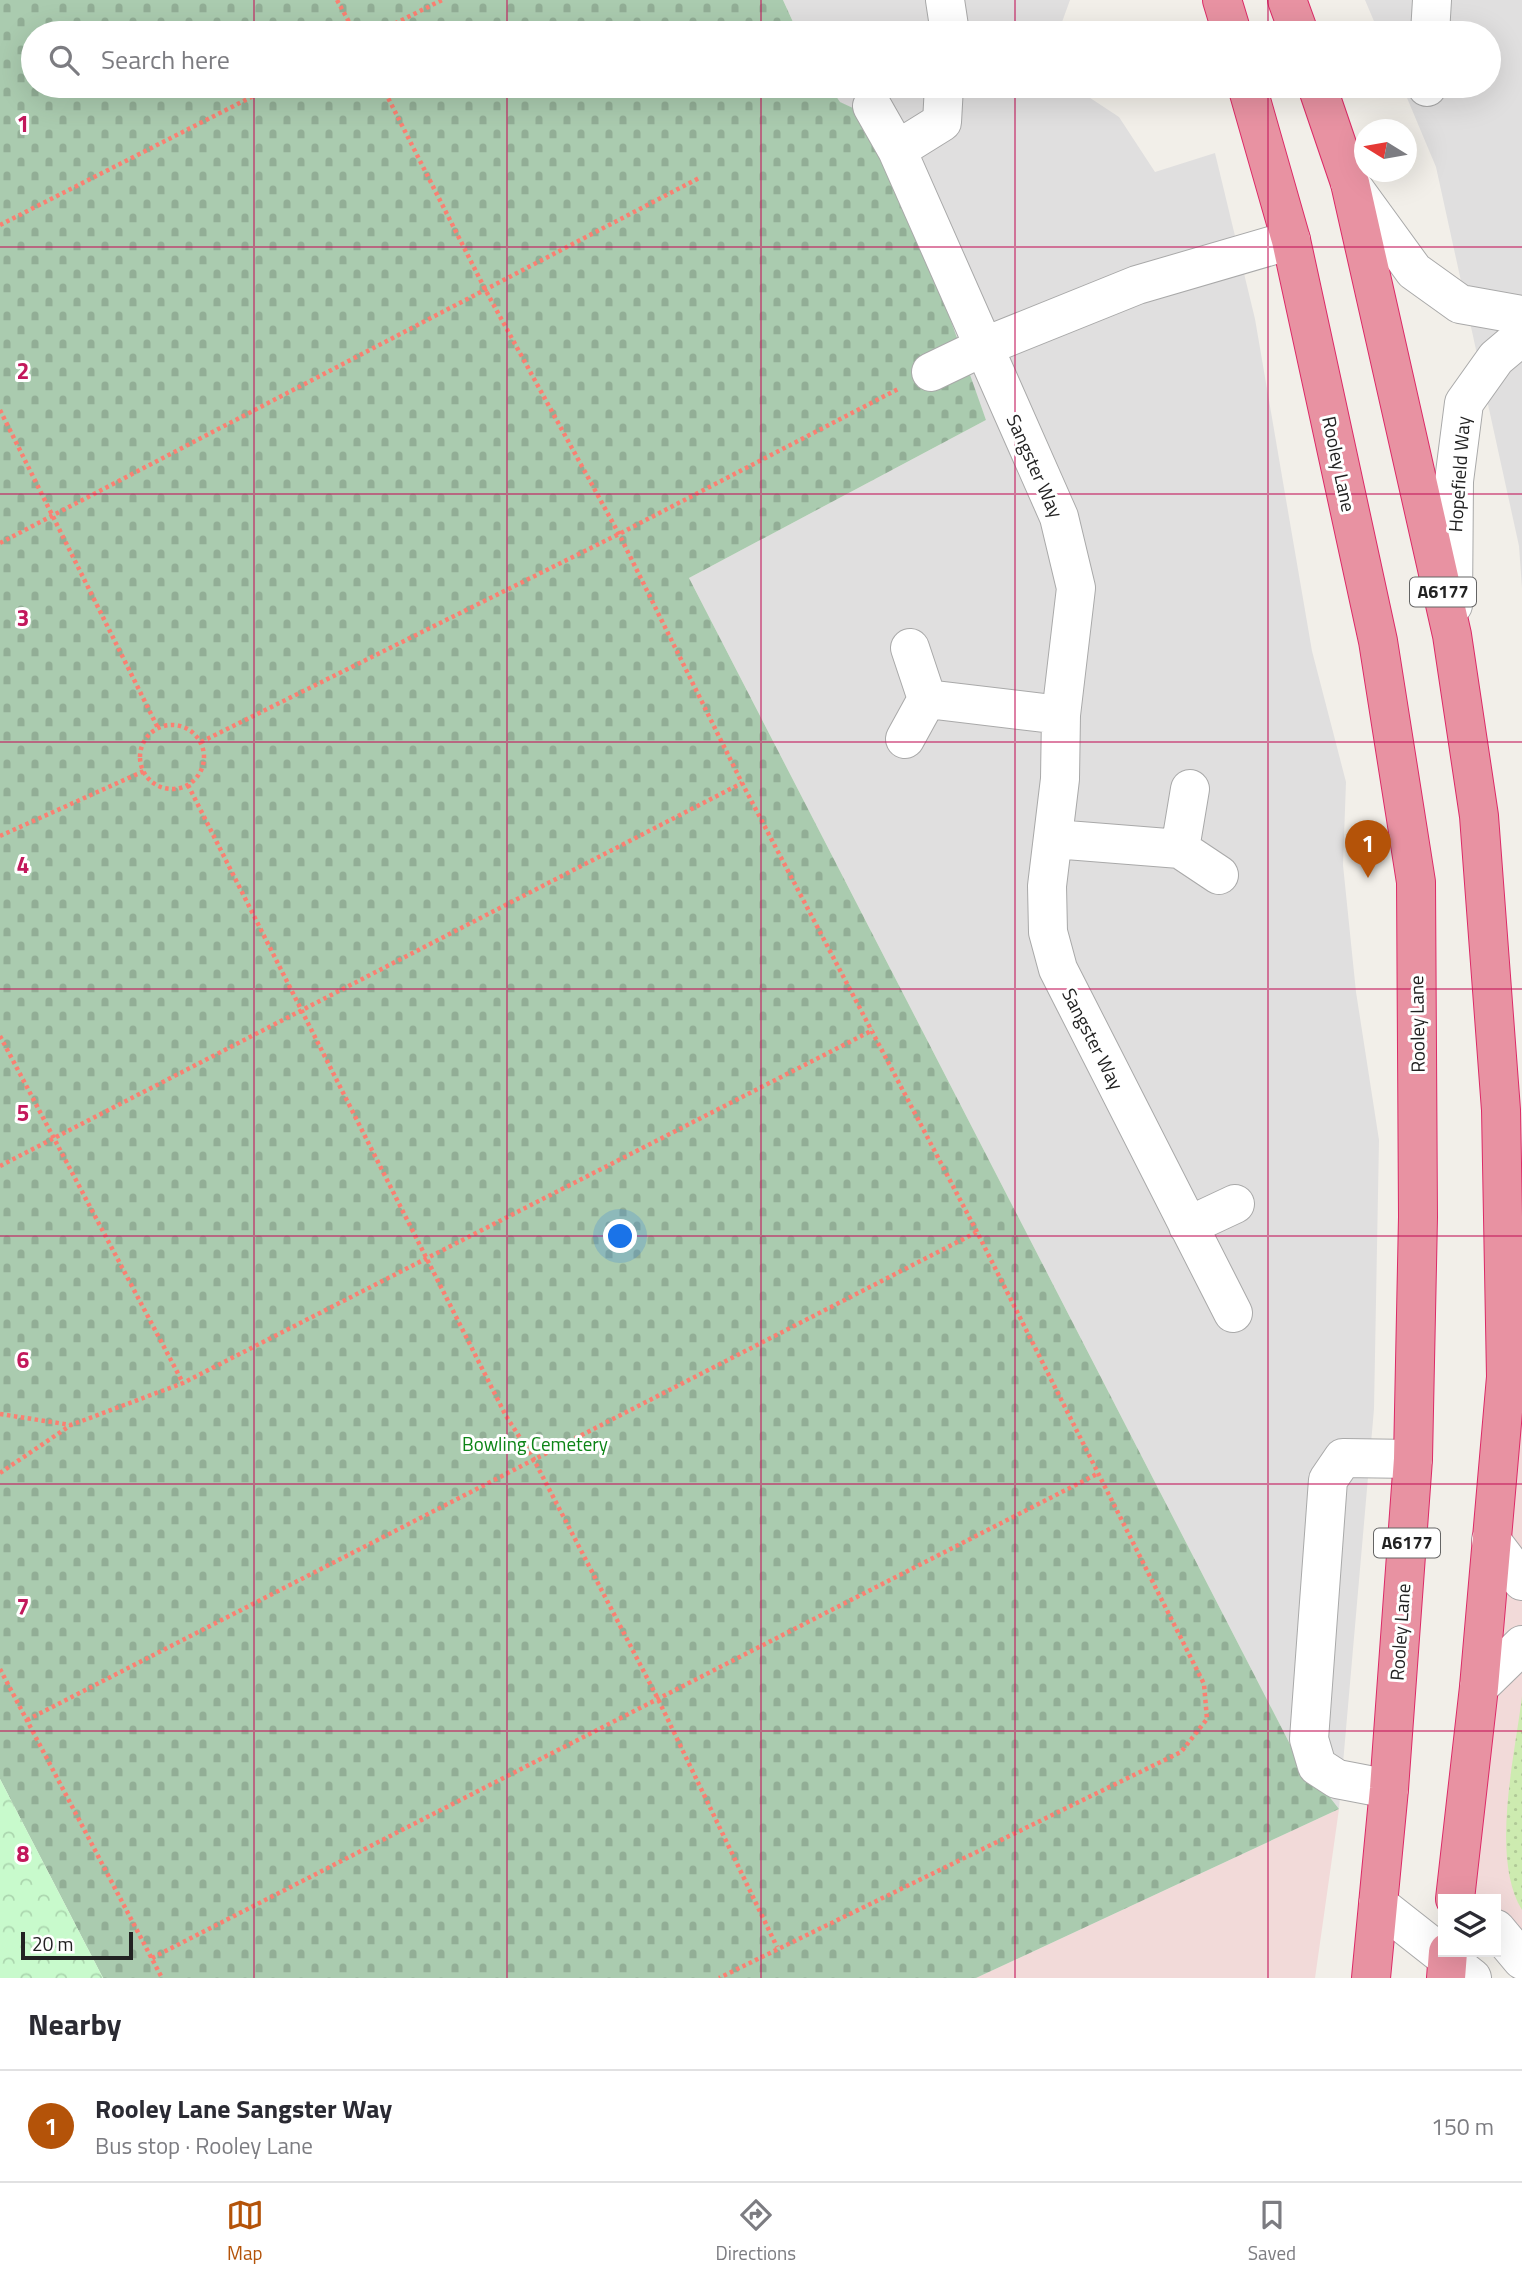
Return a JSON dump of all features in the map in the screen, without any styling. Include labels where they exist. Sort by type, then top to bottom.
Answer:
[{"type":"highway","points":[[1222,0],[1228,21]]},
{"type":"highway","points":[[1287,0],[1295,21]]},
{"type":"highway","name":"Rooley Lane","points":[[1250,98],[1291,240],[1378,641],[1416,882],[1418,1217],[1413,1459],[1389,1789],[1371,1978]]},
{"type":"highway","name":"A6177","points":[[1321,98],[1350,183],[1452,635],[1479,816],[1511,1110],[1506,1377],[1462,1894]]},
{"type":"street","points":[[946,0],[949,21]]},
{"type":"street","points":[[1431,21],[1432,0]]},
{"type":"street","points":[[897,150],[943,104]]},
{"type":"street","name":"Sangster Way","points":[[872,106],[897,150],[1059,517],[1076,588],[1061,715],[1060,779],[1047,886],[1048,932],[1058,969],[1233,1313]]},
{"type":"street","points":[[1350,183],[1414,271],[1460,304],[1522,316]]},
{"type":"street","points":[[931,372],[983,347],[1137,285],[1291,240]]},
{"type":"street","name":"Hopefield Way","points":[[1452,635],[1454,481],[1464,403],[1496,358],[1522,337]]},
{"type":"street","points":[[905,739],[927,699],[910,648]]},
{"type":"street","points":[[927,699],[1061,715]]},
{"type":"street","points":[[1180,849],[1190,789]]},
{"type":"street","points":[[1054,839],[1180,849],[1219,874]]},
{"type":"street","points":[[1188,1226],[1235,1204]]},
{"type":"street","points":[[1389,1789],[1337,1779],[1317,1766],[1309,1740],[1328,1480],[1343,1458],[1413,1459]]},
{"type":"street","points":[[1491,1540],[1522,1581]]},
{"type":"street","points":[[1479,1687],[1522,1646]]},
{"type":"street","points":[[1378,1904],[1453,1967]]},
{"type":"street","points":[[1501,1935],[1522,1960]]},
{"type":"path","points":[[337,0],[348,21]]},
{"type":"path","points":[[400,21],[442,0]]},
{"type":"path","points":[[0,225],[249,98]]},
{"type":"path","points":[[388,98],[486,291],[619,534],[742,782],[977,1232],[1203,1684],[1207,1719],[1181,1752],[777,1947],[719,1978]]},
{"type":"path","points":[[0,543],[701,177]]},
{"type":"path","points":[[201,742],[619,534],[931,372]]},
{"type":"path","points":[[0,410],[158,728]]},
{"type":"path","points":[[178,725],[187,728],[201,742],[204,761],[201,771],[188,785],[168,789],[158,785],[144,771],[141,751],[144,742],[158,728],[178,725]]},
{"type":"path","points":[[0,836],[144,771]]},
{"type":"path","points":[[0,1166],[742,782]]},
{"type":"path","points":[[188,785],[506,1416],[533,1458],[657,1697],[777,1947]]},
{"type":"path","points":[[0,1473],[71,1426],[184,1383],[873,1030]]},
{"type":"path","points":[[0,1036],[184,1383]]},
{"type":"path","points":[[27,1720],[977,1232]]},
{"type":"path","points":[[0,1413],[71,1426]]},
{"type":"path","points":[[152,1958],[1097,1474]]},
{"type":"path","points":[[0,1669],[162,1978]]},
{"type":"shaded area","points":[[783,0],[1070,0],[1062,21],[793,21]]},
{"type":"shaded area","points":[[1365,0],[1522,0],[1522,588],[1519,546],[1436,167],[1407,98],[1501,98],[1501,21],[1374,21]]},
{"type":"shaded area","points":[[836,98],[1090,98],[1119,117],[1155,172],[1215,153],[1255,319],[1312,651],[1346,782],[1343,865],[1356,992],[1379,1140],[1374,1409],[1339,1809],[1293,1750],[689,578],[986,420],[866,114],[839,102]]},
{"type":"shaded area","points":[[1522,1373],[1522,1960],[1501,1935],[1501,1894],[1471,1894]]},
{"type":"shaded area","points":[[1339,1809],[1315,1978],[976,1978]]},
{"type":"green space","name":"Bowling Cemetery","points":[[0,0],[783,0],[793,21],[21,21],[21,98],[837,98],[840,102],[866,114],[928,256],[986,420],[689,578],[1293,1750],[1339,1809],[976,1978],[103,1978],[0,1779]]},
{"type":"green space","points":[[1522,1696],[1522,1910],[1513,1888],[1506,1835],[1510,1776]]},
{"type":"green space","points":[[0,1779],[103,1978],[0,1978]]},
{"type":"place","name":"Rooley Lane Sangster Way","points":[[1368,878]]}]
